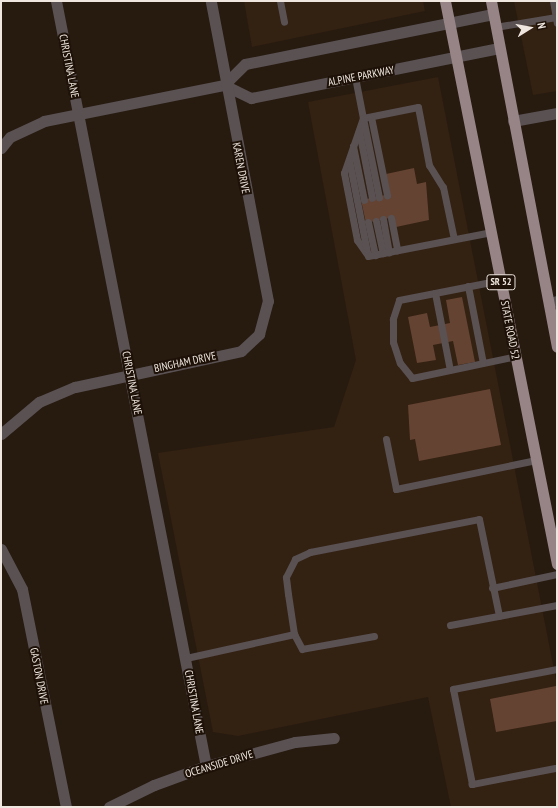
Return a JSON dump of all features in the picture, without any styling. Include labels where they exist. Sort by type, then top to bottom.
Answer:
[{"type":"main road","name":"STATE ROAD 52","points":[[445,1],[557,564]]},
{"type":"main road","points":[[491,1],[513,121],[553,302],[557,347]]},
{"type":"street","name":"CHRISTINA LANE","points":[[56,1],[206,766]]},
{"type":"street","name":"KAREN DRIVE","points":[[211,1],[224,85],[268,301],[259,334]]},
{"type":"street","points":[[1,148],[10,137],[44,121],[224,85],[245,64],[493,14]]},
{"type":"street","name":"ALPINE PARKWAY","points":[[224,85],[251,98],[500,48]]},
{"type":"street","points":[[513,121],[557,113]]},
{"type":"street","name":"BINGHAM DRIVE","points":[[1,434],[39,402],[75,387],[241,351],[259,334]]},
{"type":"street","name":"GASTON DRIVE","points":[[1,549],[22,589],[66,807]]},
{"type":"street","name":"OCEANSIDE DRIVE","points":[[109,807],[154,785],[206,766],[295,742],[334,738]]},
{"type":"lane","points":[[280,1],[284,22]]},
{"type":"lane","points":[[495,27],[556,20],[553,1]]},
{"type":"lane","points":[[355,78],[363,118],[375,197],[359,130]]},
{"type":"lane","points":[[363,118],[418,107],[429,165],[443,186],[454,239]]},
{"type":"lane","points":[[371,117],[386,195]]},
{"type":"lane","points":[[363,118],[344,173],[357,240],[371,255]]},
{"type":"lane","points":[[353,146],[364,200]]},
{"type":"lane","points":[[391,218],[397,250]]},
{"type":"lane","points":[[380,220],[386,252]]},
{"type":"lane","points":[[368,222],[371,255]]},
{"type":"lane","points":[[371,255],[492,232]]},
{"type":"lane","points":[[501,280],[400,300],[393,319],[392,342],[400,363],[412,378],[516,356]]},
{"type":"lane","points":[[468,286],[484,363]]},
{"type":"lane","points":[[435,293],[450,370]]},
{"type":"lane","points":[[386,439],[396,488],[536,460]]},
{"type":"lane","points":[[374,636],[302,649],[294,634],[286,578],[295,559],[310,552],[479,518],[492,588],[499,616]]},
{"type":"lane","points":[[492,588],[557,574]]},
{"type":"lane","points":[[450,625],[557,605]]},
{"type":"lane","points":[[186,658],[294,634]]},
{"type":"lane","points":[[555,768],[472,784],[453,688],[557,669]]},
{"type":"shaded area","points":[[244,1],[423,1],[425,11],[252,47]]},
{"type":"shaded area","points":[[514,1],[557,1],[557,91],[533,95]]},
{"type":"shaded area","points":[[438,77],[557,685],[557,807],[451,807],[428,697],[238,736],[213,732],[158,453],[334,427],[356,360],[308,102]]},
{"type":"building","points":[[414,168],[417,184],[426,182],[429,220],[396,227],[394,217],[366,223],[361,200],[390,194],[386,174]]},
{"type":"building","points":[[462,297],[475,362],[458,365],[453,341],[433,345],[436,360],[417,363],[408,317],[427,313],[430,327],[450,323],[446,300]]},
{"type":"building","points":[[490,389],[501,445],[419,461],[415,439],[410,440],[408,405]]},
{"type":"building","points":[[556,686],[557,721],[496,732],[490,699]]}]
